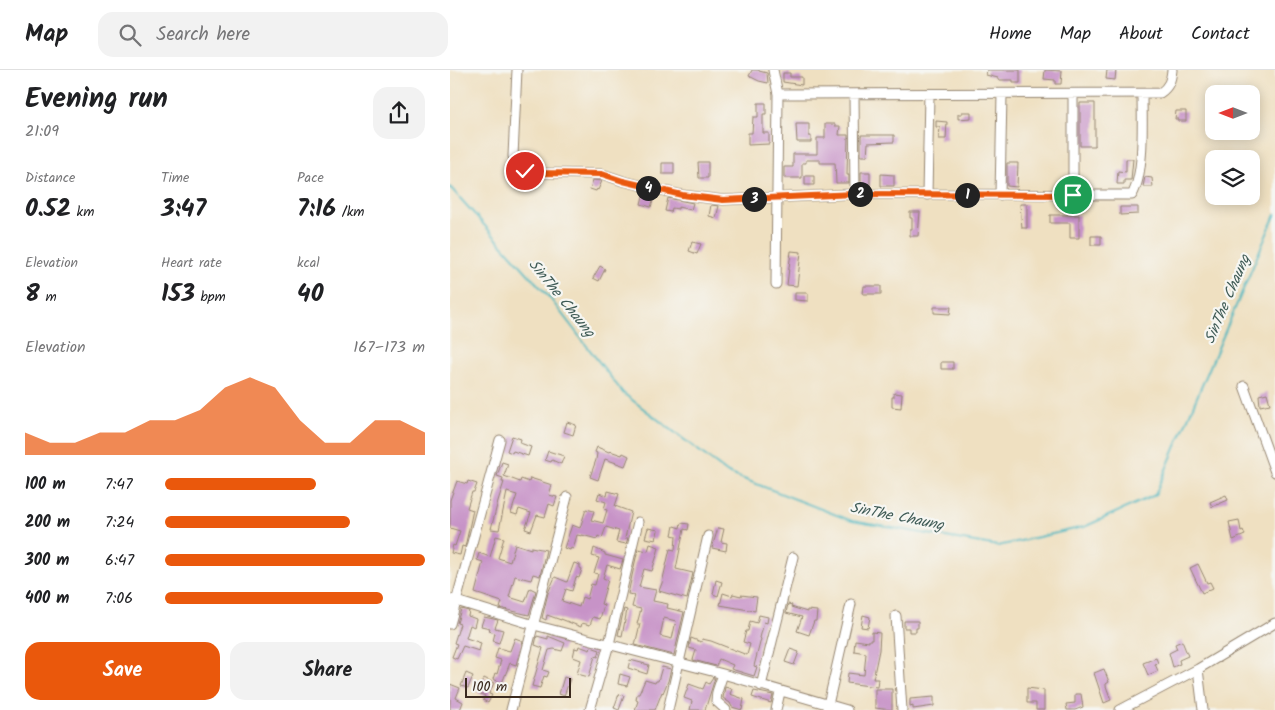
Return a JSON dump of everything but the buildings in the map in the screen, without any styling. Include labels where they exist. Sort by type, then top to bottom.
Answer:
[{"type":"street","points":[[518,70],[512,156],[516,166],[525,171],[542,173],[602,174],[652,189],[709,199],[855,194],[1132,195],[1137,187],[1140,163],[1142,94]]},
{"type":"street","points":[[773,70],[778,94],[776,284]]},
{"type":"street","points":[[778,94],[1142,94],[1165,90],[1170,82],[1172,70]]},
{"type":"street","points":[[854,94],[855,194]]},
{"type":"street","points":[[927,195],[929,94]]},
{"type":"street","points":[[1000,195],[1002,94]]},
{"type":"street","points":[[1073,94],[1073,195]]},
{"type":"street","points":[[1244,386],[1275,472]]},
{"type":"street","points":[[450,624],[454,600],[500,440]]},
{"type":"street","points":[[511,710],[567,497]]},
{"type":"street","points":[[590,710],[609,644],[638,522]]},
{"type":"street","points":[[668,710],[708,536]]},
{"type":"street","points":[[761,686],[793,556]]},
{"type":"street","points":[[454,600],[534,625],[723,674],[828,707],[847,710]]},
{"type":"street","points":[[828,707],[851,604]]},
{"type":"street","points":[[896,616],[902,710]]},
{"type":"street","points":[[1120,710],[1198,669],[1275,623]]},
{"type":"street","points":[[1198,669],[1203,710]]},
{"type":"street","points":[[723,674],[716,700],[726,710]]},
{"type":"street","points":[[776,710],[780,692]]},
{"type":"waterway","name":"SinThe Chaung","points":[[450,187],[549,297],[623,393],[728,473],[852,521],[998,546],[1084,527],[1155,495],[1275,215]]},
{"type":"route","points":[[525,171],[602,174],[652,189],[723,200],[855,194],[1073,195]]}]
